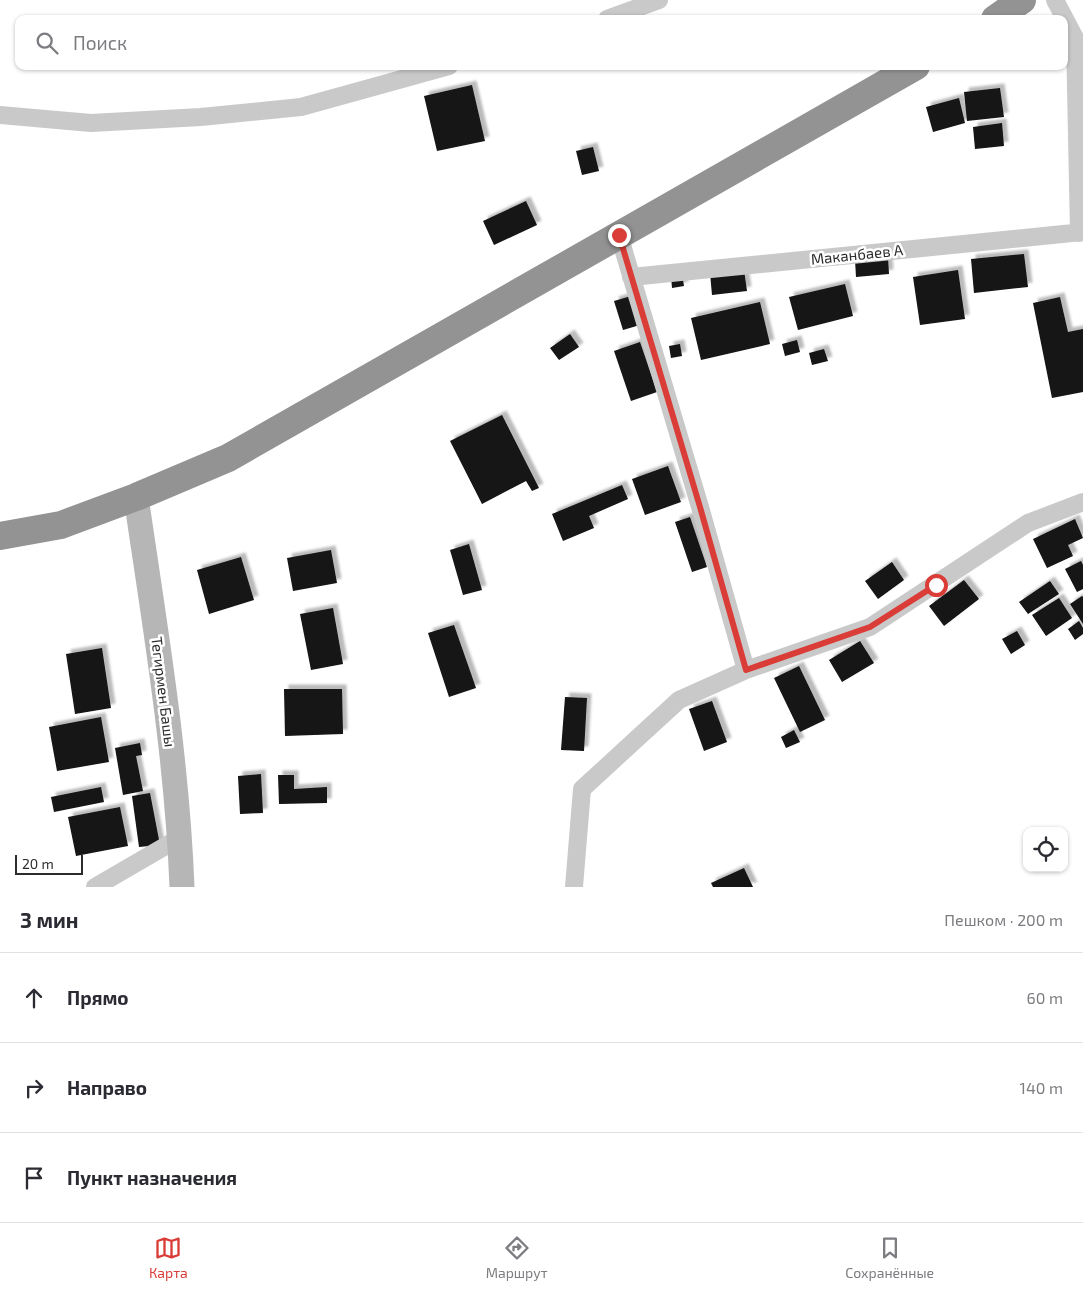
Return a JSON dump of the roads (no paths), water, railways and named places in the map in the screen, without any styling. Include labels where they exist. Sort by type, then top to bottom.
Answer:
[{"type":"highway","points":[[1001,15],[1022,0]]},
{"type":"highway","points":[[0,536],[62,525],[136,498],[228,458],[909,70]]},
{"type":"street","points":[[619,15],[659,0]]},
{"type":"street","points":[[1054,0],[1062,15]]},
{"type":"street","points":[[1068,25],[1075,38],[1081,233]]},
{"type":"street","points":[[0,116],[91,123],[201,117],[301,107],[435,70]]},
{"type":"street","name":"Маканбаев А","points":[[631,277],[1081,233]]},
{"type":"street","points":[[619,235],[746,670]]},
{"type":"street","name":"Тегирмен Башы","points":[[136,498],[161,664],[180,838],[182,887]]},
{"type":"street","points":[[574,887],[582,789],[679,700],[746,670],[870,627],[1028,523],[1083,502]]},
{"type":"street","points":[[95,887],[180,838]]}]
